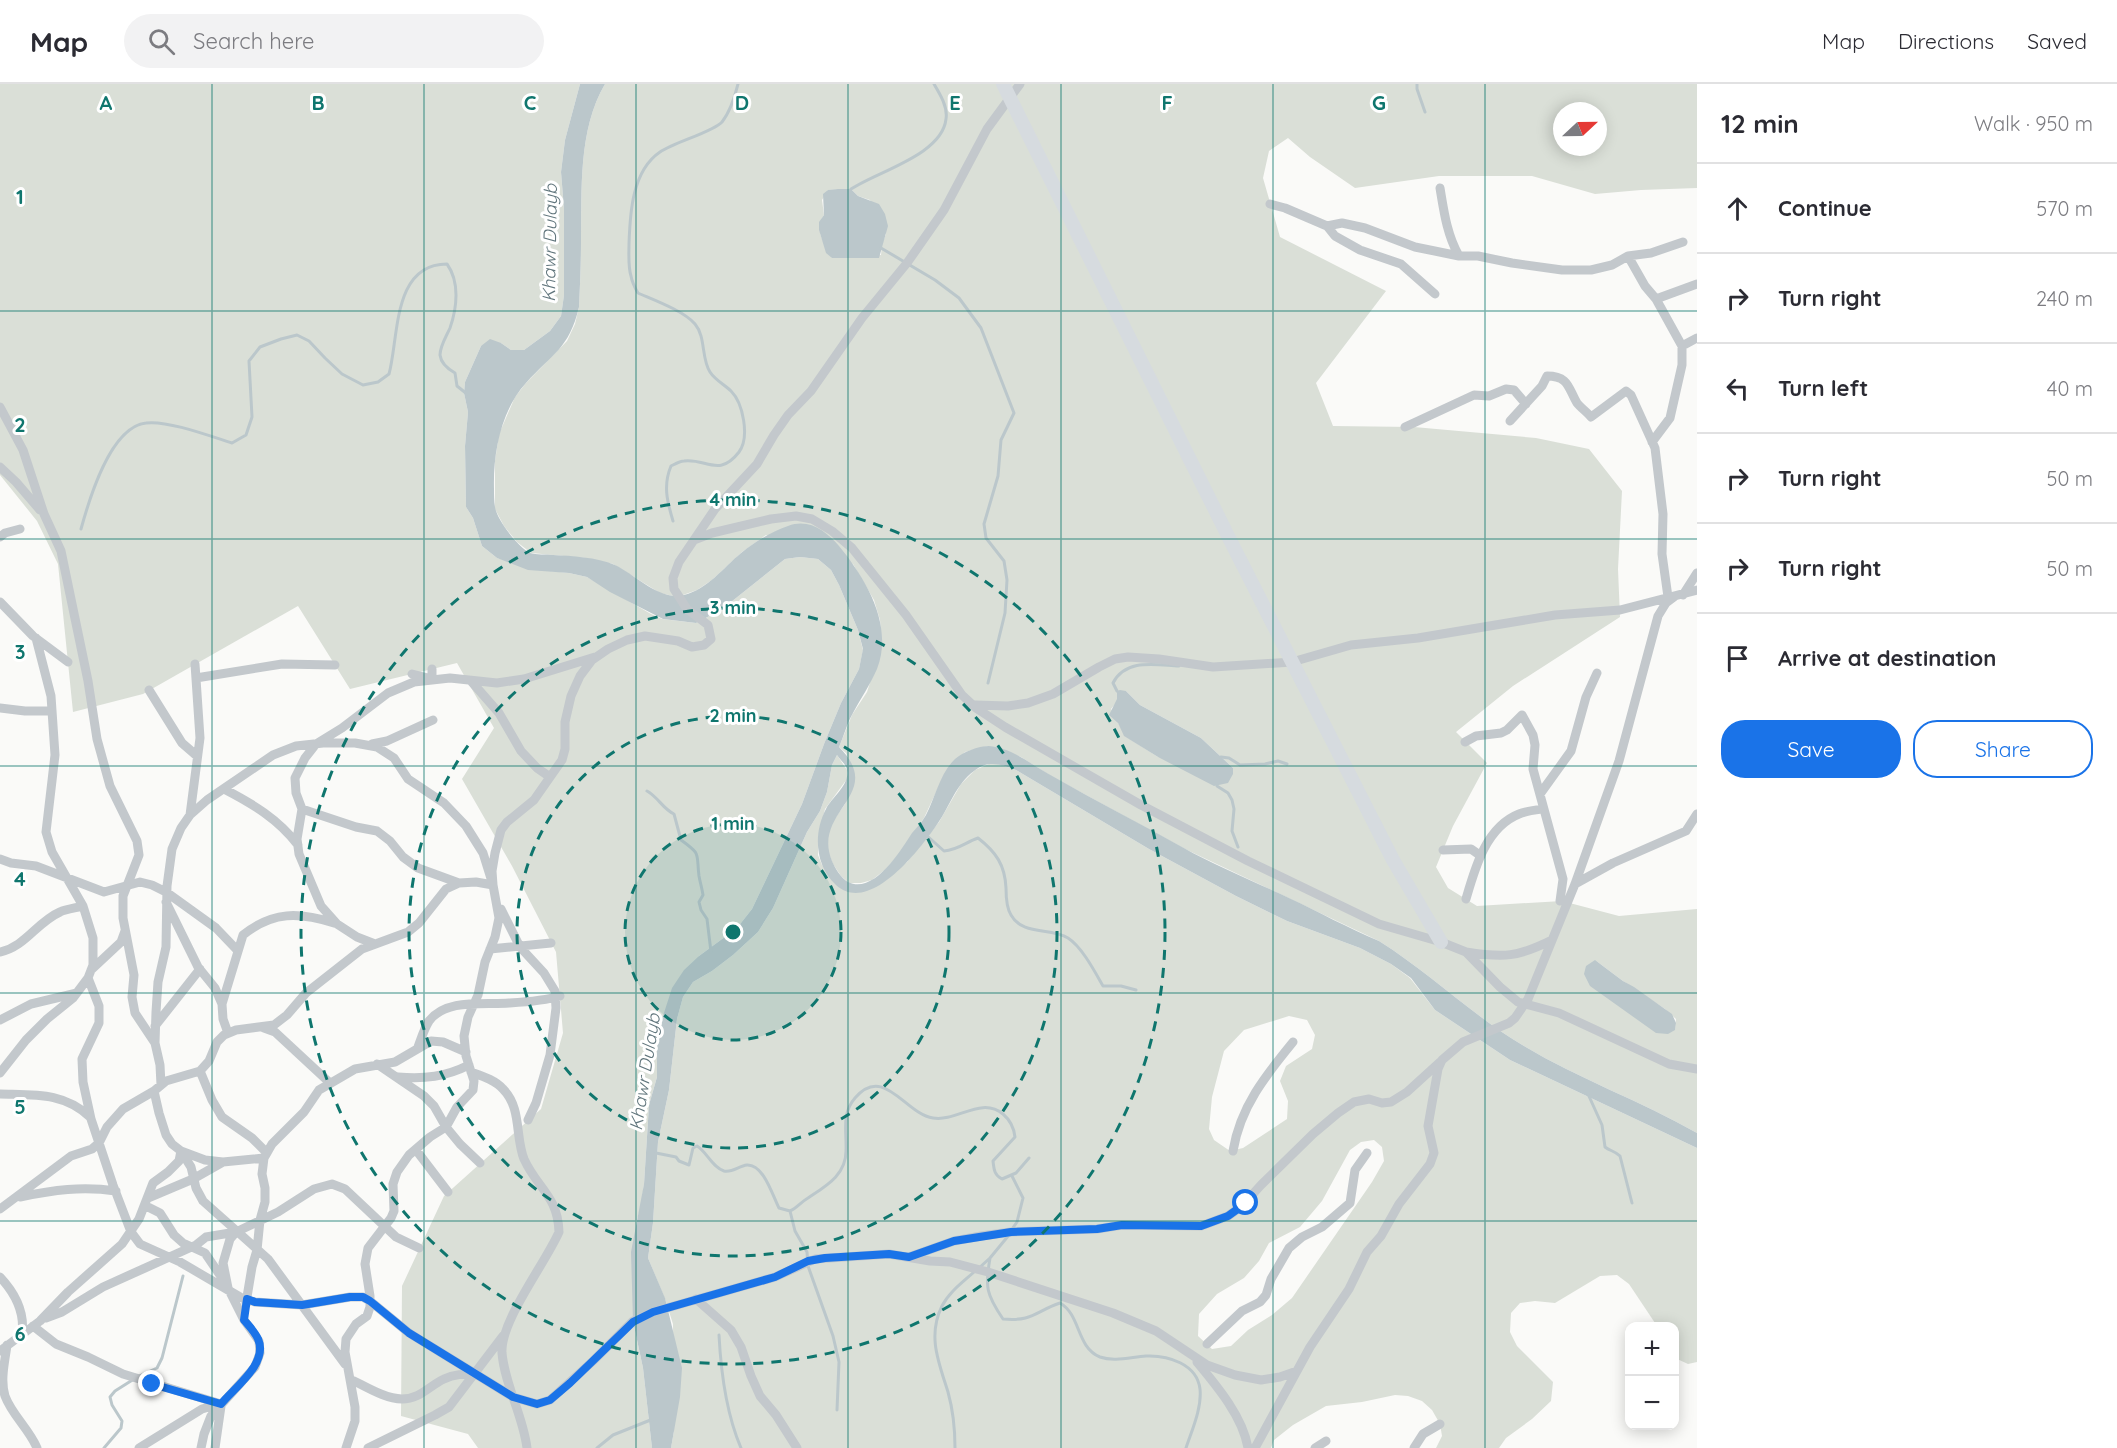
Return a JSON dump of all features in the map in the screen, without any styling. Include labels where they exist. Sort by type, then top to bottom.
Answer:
[{"type":"main road","points":[[1003,84],[1393,860],[1441,942]]},
{"type":"street","points":[[493,885],[495,853],[501,830],[507,822],[534,800],[562,760],[565,748],[565,722],[571,696],[580,676],[592,660],[627,640],[645,636],[678,641],[692,647],[704,645],[711,639],[708,625],[687,609],[674,589],[673,578],[679,562],[715,509],[757,464],[788,415],[811,391],[862,318],[907,262],[944,210],[987,129],[1020,84]]},
{"type":"street","points":[[1440,188],[1451,244],[1459,256]]},
{"type":"street","points":[[1270,204],[1327,226],[1335,236],[1360,250],[1401,264],[1436,294]]},
{"type":"street","points":[[1327,226],[1342,223],[1365,228],[1415,248],[1562,270],[1591,270],[1611,265],[1628,256],[1651,253],[1683,242]]},
{"type":"street","points":[[1628,256],[1645,286],[1656,299],[1682,346],[1682,365],[1670,418],[1652,442]]},
{"type":"street","points":[[1656,299],[1697,284]]},
{"type":"street","points":[[1682,346],[1697,338]]},
{"type":"street","points":[[1510,421],[1542,386],[1547,376],[1557,376],[1565,382],[1572,390],[1577,402],[1591,417],[1626,391],[1631,395],[1655,448],[1663,514],[1662,554],[1675,596]]},
{"type":"street","points":[[1405,427],[1474,395],[1489,396],[1506,389],[1514,390],[1526,404]]},
{"type":"street","points":[[0,406],[23,450],[44,514],[61,550],[88,681],[97,739],[110,786],[137,841],[139,855],[123,896],[125,929],[134,975],[132,998],[135,1013],[155,1043]]},
{"type":"street","points":[[0,467],[44,514]]},
{"type":"street","points":[[694,540],[712,533],[771,519],[796,516],[812,519],[832,531],[852,548],[906,615],[947,676],[972,704],[1005,727],[1141,805],[1248,861],[1379,924],[1441,942],[1466,952],[1499,957],[1514,956],[1552,940]]},
{"type":"street","points":[[0,537],[5,533],[20,529]]},
{"type":"street","points":[[909,1257],[954,1241],[1011,1232],[1097,1229],[1122,1225],[1201,1226],[1228,1216],[1242,1206],[1313,1134],[1354,1102],[1369,1099],[1382,1103],[1391,1102],[1407,1092],[1463,1042],[1509,1023],[1525,1004],[1536,982],[1575,884],[1619,761],[1658,616],[1666,603],[1697,573]]},
{"type":"street","points":[[972,704],[1008,706],[1028,703],[1053,694],[1099,667],[1128,657],[1213,667],[1292,662],[1351,645],[1418,638],[1555,615],[1620,610],[1697,590]]},
{"type":"street","points":[[0,602],[36,638],[68,662]]},
{"type":"street","points":[[36,638],[51,696],[55,755],[46,832],[52,852],[83,906],[93,938],[90,974],[99,1006],[99,1023],[82,1059],[83,1082],[99,1143],[131,1232],[140,1244],[169,1256],[255,1302],[302,1305],[363,1297],[409,1333],[513,1397],[537,1404],[550,1400],[633,1322],[653,1312],[775,1277],[815,1259],[889,1254],[950,1262],[1070,1298],[1156,1331],[1207,1365],[1235,1375],[1261,1380],[1281,1377],[1298,1371]]},
{"type":"street","points":[[412,674],[432,674],[497,683],[524,679],[597,657]]},
{"type":"street","points":[[196,678],[282,663],[334,665]]},
{"type":"street","points":[[190,815],[200,738],[195,664]]},
{"type":"street","points":[[375,944],[357,937],[337,924],[321,906],[299,854],[297,838],[302,809],[296,793],[296,778],[305,758],[316,744],[342,728],[388,693],[432,674]]},
{"type":"street","points":[[1540,794],[1571,751],[1586,697],[1597,674]]},
{"type":"street","points":[[471,681],[500,713],[521,751],[537,768],[550,777]]},
{"type":"street","points":[[149,690],[182,743],[197,756]]},
{"type":"street","points":[[0,708],[52,711]]},
{"type":"street","points":[[1466,742],[1476,736],[1501,734],[1522,715],[1533,735],[1535,745],[1533,769],[1563,879],[1560,902]]},
{"type":"street","points":[[367,745],[387,741],[433,720]]},
{"type":"street","points":[[266,1155],[223,1162],[205,1160],[181,1151],[166,1135],[159,1113],[160,1065],[155,1043],[155,1026],[158,982],[166,947],[166,897],[172,849],[181,828],[190,815],[207,800],[273,755],[296,746],[316,744],[355,743],[377,747],[394,758],[408,779],[444,803],[466,826],[483,853],[497,901],[499,918],[468,1017],[465,1036],[466,1052],[474,1081],[473,1090],[457,1107],[446,1127],[430,1137],[397,1172],[393,1184],[394,1211],[368,1248],[364,1264],[370,1301],[367,1316],[356,1324],[346,1339],[345,1352],[355,1407],[355,1422],[346,1448]]},
{"type":"street","points":[[224,789],[268,814],[288,832],[298,845]]},
{"type":"street","points":[[302,809],[356,827],[377,831],[390,841],[403,857],[418,868],[459,883]]},
{"type":"street","points":[[1466,899],[1481,855],[1499,827],[1520,813],[1543,809]]},
{"type":"street","points":[[1575,884],[1613,863],[1686,831],[1697,814]]},
{"type":"street","points":[[1443,850],[1471,849],[1481,855]]},
{"type":"street","points":[[0,859],[11,863],[36,866],[104,892],[140,882],[152,885],[166,897],[216,928],[238,951]]},
{"type":"street","points":[[0,1209],[71,1156],[92,1149],[99,1143],[108,1127],[123,1109],[166,1081],[200,1071],[209,1061],[217,1042],[228,1033],[274,1025],[287,1015],[306,993],[362,949],[408,932],[419,923],[446,889],[459,883],[476,882],[493,885]]},
{"type":"street","points":[[166,897],[200,969],[215,988],[222,1004],[223,1019],[228,1033]]},
{"type":"street","points":[[497,901],[520,947],[551,983],[558,997],[550,1055],[536,1103],[528,1120]]},
{"type":"street","points":[[0,952],[23,942],[60,912],[83,906]]},
{"type":"street","points":[[222,1004],[243,935],[266,920],[290,914],[315,917],[337,924]]},
{"type":"street","points":[[0,1073],[26,1040],[77,993],[90,974],[121,942],[125,929]]},
{"type":"street","points":[[490,949],[551,943]]},
{"type":"street","points":[[1466,952],[1518,1002],[1558,1013],[1669,1064],[1697,1068]]},
{"type":"street","points":[[155,1026],[200,969]]},
{"type":"street","points":[[0,1020],[31,1004],[77,993]]},
{"type":"street","points":[[418,1047],[430,1020],[442,1011],[461,1004],[474,1002],[508,1004],[558,997]]},
{"type":"street","points":[[261,1027],[275,1032],[330,1083]]},
{"type":"street","points":[[244,1320],[265,1202],[262,1174],[266,1155],[272,1143],[304,1112],[319,1090],[355,1069],[395,1062],[431,1041],[443,1042],[466,1052]]},
{"type":"street","points":[[1233,1151],[1234,1141],[1250,1098],[1265,1075],[1293,1042]]},
{"type":"street","points":[[1255,1448],[1310,1347],[1349,1289],[1367,1252],[1381,1236],[1400,1204],[1430,1164],[1434,1153],[1428,1126],[1438,1070],[1442,1060]]},
{"type":"street","points":[[377,1064],[434,1106],[446,1127],[480,1163]]},
{"type":"street","points":[[368,1448],[449,1407],[476,1374],[506,1331],[559,1232],[555,1206],[532,1175],[523,1156],[517,1119],[505,1089],[470,1068],[439,1077],[396,1077]]},
{"type":"street","points":[[200,1071],[222,1117],[252,1138],[266,1155]]},
{"type":"street","points":[[0,1094],[41,1095],[58,1098],[78,1105],[91,1119]]},
{"type":"street","points":[[416,1150],[448,1192]]},
{"type":"street","points":[[181,1151],[203,1201],[268,1259],[348,1368]]},
{"type":"street","points":[[37,1448],[30,1433],[5,1396],[4,1348],[37,1323],[68,1292],[122,1245],[147,1202],[153,1183],[179,1161],[181,1151]]},
{"type":"street","points":[[1207,1344],[1242,1311],[1260,1302],[1266,1295],[1271,1279],[1289,1248],[1302,1237],[1322,1227],[1350,1203],[1355,1170],[1367,1153]]},
{"type":"street","points":[[147,1202],[223,1162]]},
{"type":"street","points":[[37,1323],[62,1312],[103,1287],[191,1247],[206,1237],[236,1232],[278,1212],[314,1189],[332,1184],[345,1189],[396,1237],[419,1248]]},
{"type":"street","points":[[16,1198],[64,1188],[116,1191]]},
{"type":"street","points":[[147,1202],[160,1213],[174,1235],[191,1247],[205,1253],[217,1268],[244,1320],[260,1341],[260,1353],[255,1367],[211,1416],[201,1448]]},
{"type":"street","points":[[229,1290],[223,1263],[230,1239],[236,1232]]},
{"type":"street","points":[[0,1277],[20,1306],[24,1323],[22,1334]]},
{"type":"street","points":[[696,1299],[731,1330],[741,1347],[760,1396],[776,1415],[797,1448]]},
{"type":"street","points":[[37,1323],[56,1344],[123,1374],[221,1404]]},
{"type":"street","points":[[506,1331],[502,1351],[506,1374],[521,1420],[527,1448]]},
{"type":"street","points":[[1190,1353],[1207,1374],[1240,1424],[1248,1448]]},
{"type":"street","points":[[350,1379],[383,1394],[401,1399],[415,1397],[442,1380],[455,1375],[476,1374]]},
{"type":"street","points":[[139,1448],[202,1409],[221,1404]]},
{"type":"street","points":[[215,1448],[221,1404]]},
{"type":"street","points":[[1414,1448],[1423,1434],[1440,1424]]},
{"type":"street","points":[[1315,1448],[1326,1441]]},
{"type":"shaded area","points":[[0,84],[580,84],[565,140],[561,172],[564,209],[564,295],[561,316],[550,331],[524,350],[511,350],[501,343],[481,346],[465,382],[464,393],[468,412],[465,446],[466,507],[473,518],[482,546],[497,558],[587,577],[662,619],[696,623],[721,610],[785,559],[800,557],[818,559],[831,570],[839,585],[858,630],[863,650],[859,669],[841,703],[802,804],[752,909],[737,928],[699,956],[657,1047],[657,1077],[649,1105],[644,1184],[636,1223],[633,1321],[643,1368],[652,1448],[478,1448],[468,1434],[401,1416],[402,1286],[444,1196],[541,1109],[563,1033],[556,952],[512,866],[462,779],[494,728],[457,663],[350,689],[298,606],[143,694],[73,712],[58,564],[37,521],[0,475]]},
{"type":"shaded area","points":[[580,84],[605,84],[590,121],[583,161],[579,307],[565,342],[526,383],[510,406],[497,447],[494,475],[495,507],[504,526],[514,539],[530,553],[584,557],[608,562],[657,591],[675,596],[700,588],[752,545],[788,526],[810,525],[823,531],[834,541],[859,573],[867,588],[880,619],[882,636],[877,669],[851,717],[839,747],[852,764],[855,778],[852,791],[831,828],[828,843],[832,861],[843,878],[848,882],[858,884],[877,877],[894,859],[924,818],[942,778],[955,759],[980,747],[998,747],[1023,758],[1046,773],[1195,854],[1379,941],[1524,1046],[1697,1133],[1697,1148],[1510,1060],[1435,1010],[1411,978],[1391,964],[1360,948],[1287,921],[1236,896],[1149,849],[1016,770],[1005,766],[989,764],[974,771],[962,782],[938,823],[907,862],[879,886],[864,892],[849,892],[836,885],[829,877],[818,849],[822,818],[846,781],[847,770],[837,755],[832,765],[827,792],[820,811],[807,832],[773,908],[758,932],[733,955],[693,982],[683,997],[677,1019],[669,1090],[658,1142],[653,1223],[648,1258],[665,1298],[682,1368],[680,1397],[671,1448],[652,1448],[643,1368],[633,1321],[631,1252],[644,1184],[649,1105],[657,1077],[657,1047],[663,1016],[672,988],[684,970],[737,928],[752,909],[802,804],[841,703],[859,669],[863,649],[858,630],[839,585],[831,570],[818,559],[800,557],[785,559],[721,610],[696,623],[663,619],[610,592],[587,577],[569,573],[528,570],[497,558],[482,546],[473,518],[466,507],[465,446],[468,412],[464,393],[465,382],[481,346],[490,339],[511,350],[524,350],[550,331],[561,316],[564,295],[564,209],[561,172],[565,140]]},
{"type":"shaded area","points":[[605,84],[1697,84],[1697,188],[1595,194],[1532,176],[1439,176],[1355,188],[1310,157],[1288,138],[1269,151],[1263,178],[1280,237],[1386,291],[1316,383],[1333,426],[1414,427],[1536,438],[1589,449],[1622,491],[1618,569],[1620,617],[1513,686],[1456,732],[1487,763],[1453,826],[1436,867],[1448,888],[1477,906],[1562,901],[1619,916],[1697,909],[1697,1133],[1524,1046],[1379,941],[1185,849],[1051,776],[1021,757],[987,746],[965,752],[944,775],[924,818],[886,869],[872,880],[861,883],[849,883],[841,876],[828,852],[827,839],[831,824],[845,804],[854,771],[846,753],[839,747],[852,715],[867,692],[882,645],[880,620],[874,600],[853,564],[766,535],[697,590],[673,596],[660,593],[613,564],[586,558],[531,553],[517,542],[504,526],[495,509],[495,461],[499,434],[515,397],[567,341],[575,324],[579,307],[583,161],[590,121]],"holes":[[[851,189],[858,196],[870,200],[886,234],[881,255],[832,258],[823,242],[820,232],[824,215],[822,200],[828,190]],[[1126,691],[1140,705],[1201,738],[1233,768],[1158,757],[1125,736],[1111,709]],[[1595,960],[1665,1009],[1676,1019],[1675,1030]]]},
{"type":"shaded area","points":[[851,189],[858,196],[879,204],[885,214],[888,226],[879,258],[832,258],[826,253],[819,230],[819,222],[824,215],[823,194],[828,190]]},
{"type":"shaded area","points":[[1117,691],[1126,691],[1140,705],[1201,738],[1233,768],[1233,774],[1228,783],[1214,786],[1158,757],[1124,736],[1118,723],[1109,715],[1117,699]]},
{"type":"shaded area","points":[[837,755],[847,770],[847,779],[825,809],[818,838],[818,855],[822,865],[861,892],[907,862],[939,822],[961,784],[975,770],[991,763],[1016,770],[1149,849],[1236,896],[1287,921],[1360,948],[1391,964],[1410,978],[1435,1010],[1510,1060],[1697,1148],[1697,1362],[1688,1364],[1679,1360],[1679,1322],[1654,1322],[1629,1284],[1617,1275],[1600,1276],[1555,1303],[1535,1301],[1520,1303],[1511,1313],[1510,1332],[1517,1346],[1553,1382],[1551,1401],[1532,1419],[1506,1438],[1499,1448],[1436,1448],[1442,1436],[1440,1424],[1432,1410],[1422,1401],[1408,1396],[1395,1395],[1326,1406],[1293,1425],[1274,1440],[1271,1448],[671,1448],[674,1431],[673,1324],[648,1258],[653,1223],[658,1142],[669,1090],[677,1019],[683,997],[693,982],[733,955],[758,932],[773,908],[827,792],[832,765]],"holes":[[[1289,1016],[1307,1020],[1315,1035],[1312,1049],[1286,1066],[1280,1081],[1288,1101],[1287,1119],[1243,1148],[1230,1151],[1214,1140],[1209,1129],[1212,1097],[1224,1051],[1244,1030]],[[1374,1140],[1382,1147],[1384,1161],[1372,1182],[1292,1298],[1272,1315],[1248,1330],[1231,1346],[1212,1349],[1198,1336],[1199,1314],[1217,1294],[1244,1278],[1259,1261],[1269,1243],[1300,1227],[1322,1201],[1350,1150],[1361,1142]]]},
{"type":"shaded area","points":[[1595,960],[1672,1014],[1676,1023],[1675,1030],[1668,1034],[1656,1033],[1590,986],[1584,974],[1586,966]]},
{"type":"waterway","points":[[673,521],[667,493],[667,480],[671,466],[692,461],[719,465],[732,460],[742,446],[744,420],[735,396],[710,372],[705,360],[701,335],[695,324],[668,306],[638,293],[631,278],[629,265],[632,206],[638,181],[651,160],[667,148],[711,130],[722,122],[730,109],[738,84]]},
{"type":"waterway","points":[[851,189],[907,161],[933,143],[942,132],[946,110],[934,84]]},
{"type":"waterway","points":[[1417,84],[1425,112]]},
{"type":"waterway","points":[[881,248],[935,280],[959,298],[981,328],[1014,413],[1001,440],[998,476],[984,524],[986,538],[1004,561],[1007,580],[1005,613],[988,683]]},
{"type":"waterway","points":[[81,529],[89,501],[103,467],[122,437],[133,428],[146,423],[165,424],[232,443],[246,435],[252,417],[249,361],[260,347],[297,335],[309,341],[342,374],[363,385],[378,382],[389,374],[397,323],[407,289],[416,276],[429,267],[447,264],[454,279],[456,287],[454,312],[440,355],[443,364],[455,373],[457,386],[467,394]]},
{"type":"waterway","points":[[1117,691],[1113,683],[1119,675],[1134,666],[1151,664],[1179,666]]},
{"type":"waterway","points":[[1221,757],[1229,758],[1240,765],[1278,761],[1287,764]]},
{"type":"waterway","points":[[1217,786],[1228,793],[1232,800],[1234,809],[1232,831],[1238,847]]},
{"type":"waterway","points":[[647,791],[674,814],[681,840],[697,855],[703,895],[699,902],[707,919],[711,952]]},
{"type":"waterway","points":[[925,834],[944,851],[958,848],[978,838],[995,854],[1004,872],[1008,909],[1016,922],[1030,929],[1068,938],[1083,953],[1103,986],[1121,986],[1136,990]]},
{"type":"waterway","points":[[656,1153],[676,1157],[679,1161],[689,1165],[693,1148],[697,1146],[724,1171],[747,1165],[753,1166],[763,1175],[779,1208],[790,1211],[828,1184],[839,1173],[845,1159],[848,1110],[855,1098],[866,1089],[875,1086],[885,1088],[923,1115],[933,1118],[951,1117],[978,1108],[995,1109],[1003,1114],[1011,1124],[1015,1137],[993,1161],[996,1174],[1002,1179],[1016,1173],[1029,1158]]},
{"type":"waterway","points":[[1588,1094],[1602,1125],[1605,1147],[1620,1156],[1632,1203]]},
{"type":"waterway","points":[[1012,1176],[1023,1198],[1017,1222],[1012,1229]]},
{"type":"waterway","points":[[790,1211],[795,1231],[807,1252],[808,1266],[833,1336],[839,1362],[837,1410]]},
{"type":"waterway","points":[[979,1268],[1009,1235]]},
{"type":"waterway","points":[[990,1258],[988,1290],[1003,1319],[1021,1319],[1060,1303],[1072,1315],[1087,1346],[1100,1357],[1117,1359],[1155,1356],[1172,1359],[1187,1367],[1198,1380],[1200,1404],[1186,1448]]},
{"type":"waterway","points":[[955,1448],[952,1413],[936,1349],[935,1328],[948,1296],[974,1272]]},
{"type":"waterway","points":[[139,1376],[157,1368],[162,1358],[183,1276]]},
{"type":"waterway","points":[[719,1335],[725,1393],[741,1448]]},
{"type":"waterway","points":[[104,1448],[121,1428],[122,1421],[110,1397],[134,1379]]},
{"type":"waterway","points":[[597,1448],[613,1435],[653,1419]]},
{"type":"route","points":[[152,1384],[221,1404],[255,1367],[260,1353],[260,1341],[244,1320],[244,1307],[247,1299],[255,1302],[302,1305],[363,1297],[409,1333],[513,1397],[537,1404],[550,1400],[570,1383],[633,1322],[653,1312],[775,1277],[808,1261],[889,1254],[909,1257],[954,1241],[1011,1232],[1097,1229],[1122,1225],[1201,1226],[1228,1216],[1246,1203]]},
{"type":"water label","name":"Khawr Dulayb","points":[[550,243]]},
{"type":"water label","name":"Khawr Dulayb","points":[[645,1072]]}]
